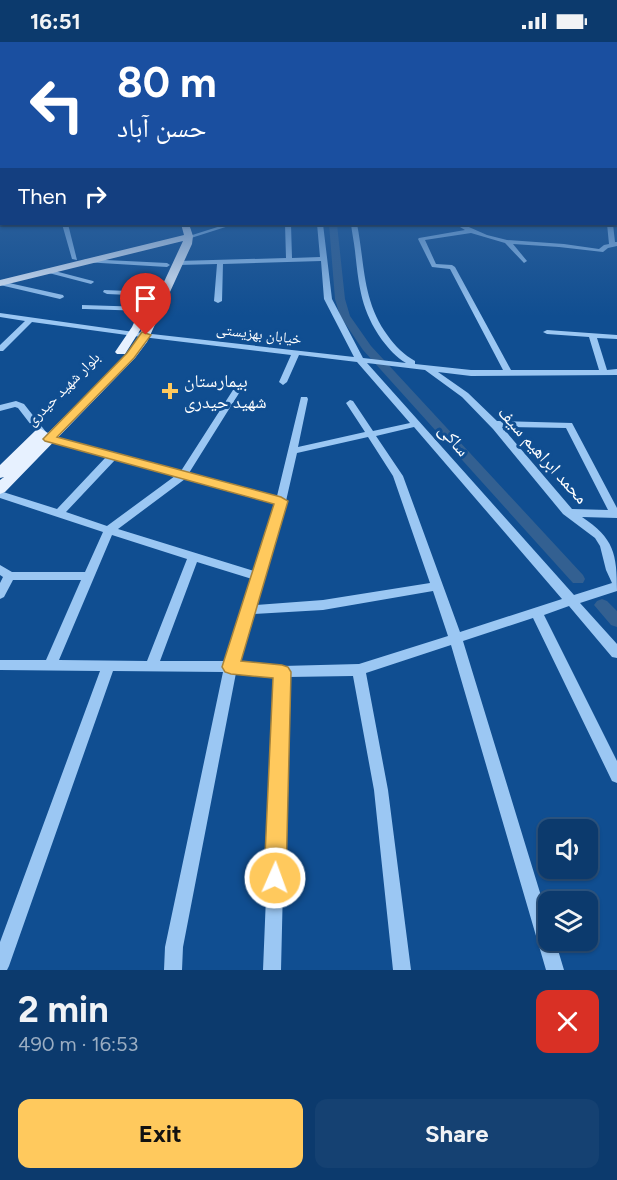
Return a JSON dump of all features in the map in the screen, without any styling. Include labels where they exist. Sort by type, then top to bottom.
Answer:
[{"type":"main road","points":[[0,283],[183,231]]},
{"type":"main road","name":"بلوار شهید حیدری","points":[[0,473],[131,356],[173,264],[183,231]]},
{"type":"main road","points":[[0,278],[81,260]]},
{"type":"main road","name":"بلوار شهید حیدری","points":[[140,334],[145,309],[152,294],[173,264]]},
{"type":"main road","name":"بلوار شهید حیدری","points":[[0,489],[45,435]]},
{"type":"street","points":[[67,229],[81,260],[173,264],[325,259]]},
{"type":"street","points":[[288,229],[289,261]]},
{"type":"street","name":"ساکی","points":[[321,229],[328,299],[364,360],[416,424],[617,653]]},
{"type":"street","name":"محمد ابراهیم سیف","points":[[355,229],[361,290],[366,309],[384,337],[401,357],[442,377],[466,396],[570,513],[599,535],[608,548],[613,576],[617,581]]},
{"type":"street","points":[[468,229],[485,238],[508,243],[560,245],[594,250],[601,250],[615,244],[611,229]]},
{"type":"street","points":[[471,231],[421,238],[434,266],[452,267],[508,372]]},
{"type":"street","points":[[508,243],[524,261]]},
{"type":"street","points":[[218,301],[220,262]]},
{"type":"street","points":[[47,271],[91,282]]},
{"type":"street","points":[[0,283],[60,297]]},
{"type":"street","points":[[107,292],[152,294]]},
{"type":"street","points":[[85,308],[145,309]]},
{"type":"street","name":"خیابان بهزیستی","points":[[0,315],[471,373],[617,372]]},
{"type":"street","points":[[0,349],[31,319]]},
{"type":"street","points":[[547,332],[617,337]]},
{"type":"street","points":[[592,335],[604,372]]},
{"type":"street","points":[[282,382],[296,352]]},
{"type":"street","points":[[50,665],[109,530],[183,475],[237,390]]},
{"type":"street","points":[[173,970],[174,947],[231,667],[281,501],[304,399]]},
{"type":"street","points":[[350,403],[398,476],[455,637],[555,970]]},
{"type":"street","points":[[0,408],[16,404],[21,406],[45,435],[113,456],[281,501]]},
{"type":"street","points":[[292,452],[416,424]]},
{"type":"street","points":[[493,424],[569,425],[616,514],[570,513]]},
{"type":"street","points":[[59,513],[113,456]]},
{"type":"street","points":[[0,494],[258,576]]},
{"type":"street","points":[[152,666],[193,556]]},
{"type":"street","points":[[0,568],[10,576],[88,576]]},
{"type":"street","points":[[0,594],[10,576]]},
{"type":"street","points":[[248,610],[323,605],[437,586]]},
{"type":"street","points":[[0,665],[231,667],[282,672],[358,670],[617,586]]},
{"type":"street","points":[[536,611],[617,776]]},
{"type":"street","points":[[0,966],[108,666]]},
{"type":"street","points":[[358,670],[381,790],[402,970]]},
{"type":"street","points":[[272,970],[282,672]]},
{"type":"waterway","points":[[333,229],[340,299],[345,316],[367,348],[578,579]]},
{"type":"waterway","points":[[602,605],[617,621]]},
{"type":"place","name":"بیمارستان شهید حیدری","points":[[170,391]]},
{"type":"route","points":[[146,335],[131,356],[49,439],[281,501],[231,667],[282,672],[275,878]]}]
